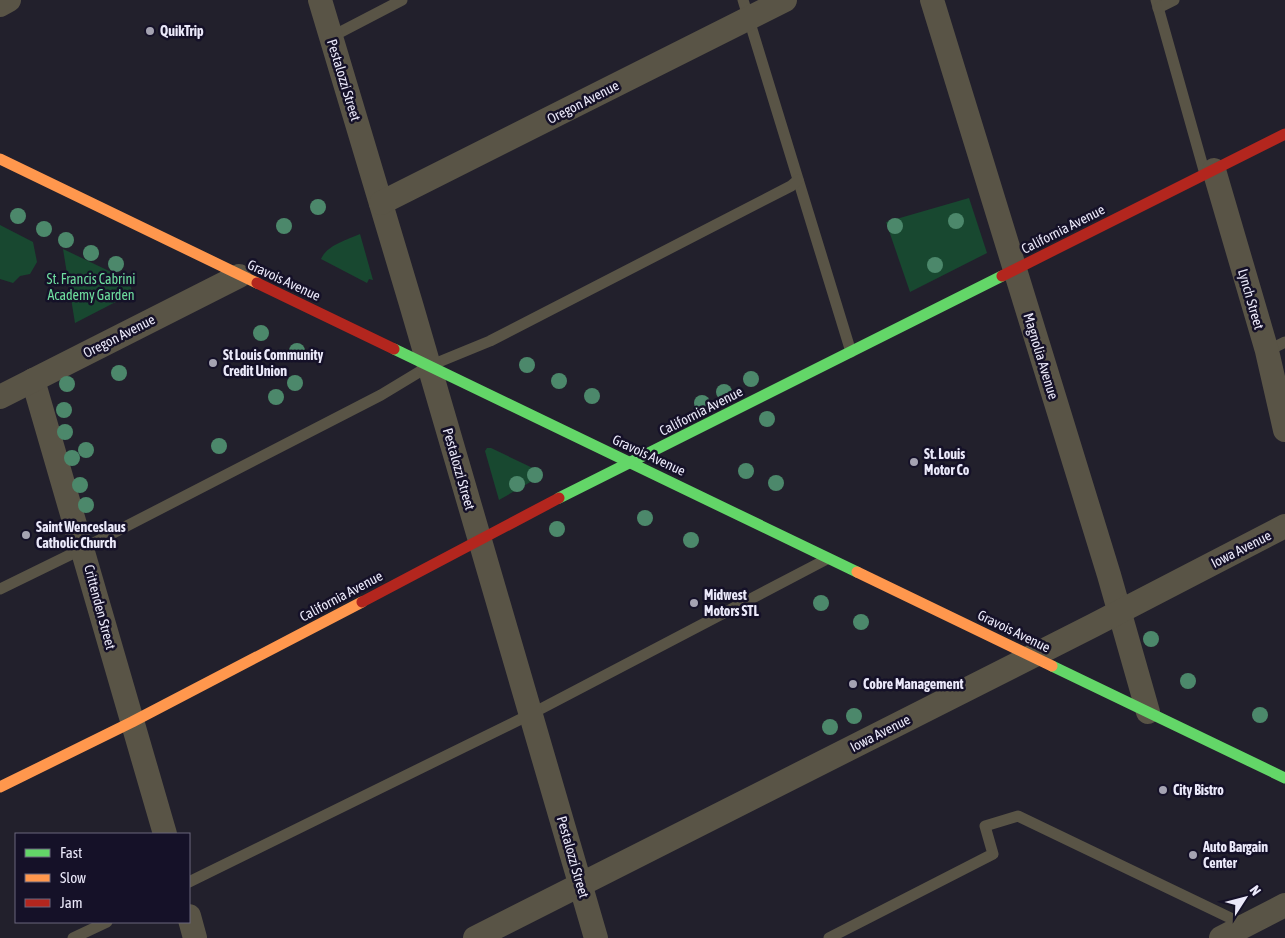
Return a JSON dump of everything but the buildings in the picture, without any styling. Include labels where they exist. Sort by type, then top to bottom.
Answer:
[{"type":"street","points":[[0,5],[9,0]]},
{"type":"street","name":"Pestalozzi Street","points":[[320,0],[430,366],[596,938]]},
{"type":"street","name":"Oregon Avenue","points":[[381,203],[746,9],[785,0]]},
{"type":"street","name":"Magnolia Avenue","points":[[932,0],[1120,612],[1148,712]]},
{"type":"street","name":"California Avenue","points":[[0,787],[132,722],[581,487],[1285,134]]},
{"type":"street","name":"Gravois Avenue","points":[[0,159],[239,276],[430,366],[1285,778]]},
{"type":"street","name":"Lynch Street","points":[[1209,172],[1276,346],[1285,430]]},
{"type":"street","name":"Oregon Avenue","points":[[0,397],[239,276]]},
{"type":"street","name":"Crittenden Street","points":[[33,380],[84,548],[165,833]]},
{"type":"street","name":"Iowa Avenue","points":[[475,938],[1120,612],[1285,526]]},
{"type":"street","points":[[1222,938],[1285,905]]},
{"type":"street","points":[[190,920],[195,938]]},
{"type":"lane","points":[[331,37],[402,0]]},
{"type":"lane","points":[[1174,0],[1157,4],[1209,172]]},
{"type":"lane","points":[[746,9],[851,352]]},
{"type":"lane","points":[[0,590],[381,396],[430,366],[490,341],[791,186],[798,180]]},
{"type":"lane","points":[[190,882],[531,714],[828,558]]},
{"type":"lane","points":[[829,938],[993,854],[984,826],[1018,816],[1246,925]]},
{"type":"lane","points":[[73,938],[105,923]]},
{"type":"green space","points":[[969,198],[987,253],[910,292],[886,222]]},
{"type":"green space","points":[[0,225],[33,242],[37,262],[30,274],[20,276],[13,283],[0,279]]},
{"type":"green space","points":[[360,234],[373,280],[369,279],[367,283],[321,259],[328,250]]},
{"type":"green space","name":"St. Francis Cabrini Academy Garden","points":[[63,249],[128,280],[133,293],[75,323]]},
{"type":"green space","points":[[487,448],[491,448],[539,471],[541,476],[499,500],[485,451]]},
{"type":"traffic: fast","points":[[559,498],[1002,276]]},
{"type":"traffic: fast","points":[[394,349],[857,572]]},
{"type":"traffic: fast","points":[[1052,666],[1285,778]]},
{"type":"traffic: slow","points":[[0,159],[257,283]]},
{"type":"traffic: slow","points":[[857,572],[1052,666]]},
{"type":"traffic: slow","points":[[0,787],[132,722],[362,602]]},
{"type":"traffic: jam","points":[[1002,276],[1285,134]]},
{"type":"traffic: jam","points":[[257,283],[394,349]]},
{"type":"traffic: jam","points":[[362,602],[559,498]]},
{"type":"place","name":"QuikTrip","points":[[150,31]]},
{"type":"place","name":"St Louis Community Credit Union","points":[[213,363]]},
{"type":"place","name":"St. Louis Motor Co","points":[[914,462]]},
{"type":"place","name":"Saint Wenceslaus Catholic Church","points":[[26,535]]},
{"type":"place","name":"Midwest Motors STL","points":[[694,603]]},
{"type":"place","name":"Cobre Management","points":[[853,684]]},
{"type":"place","name":"City Bistro","points":[[1163,790]]},
{"type":"place","name":"Auto Bargain Center","points":[[1193,855]]}]
